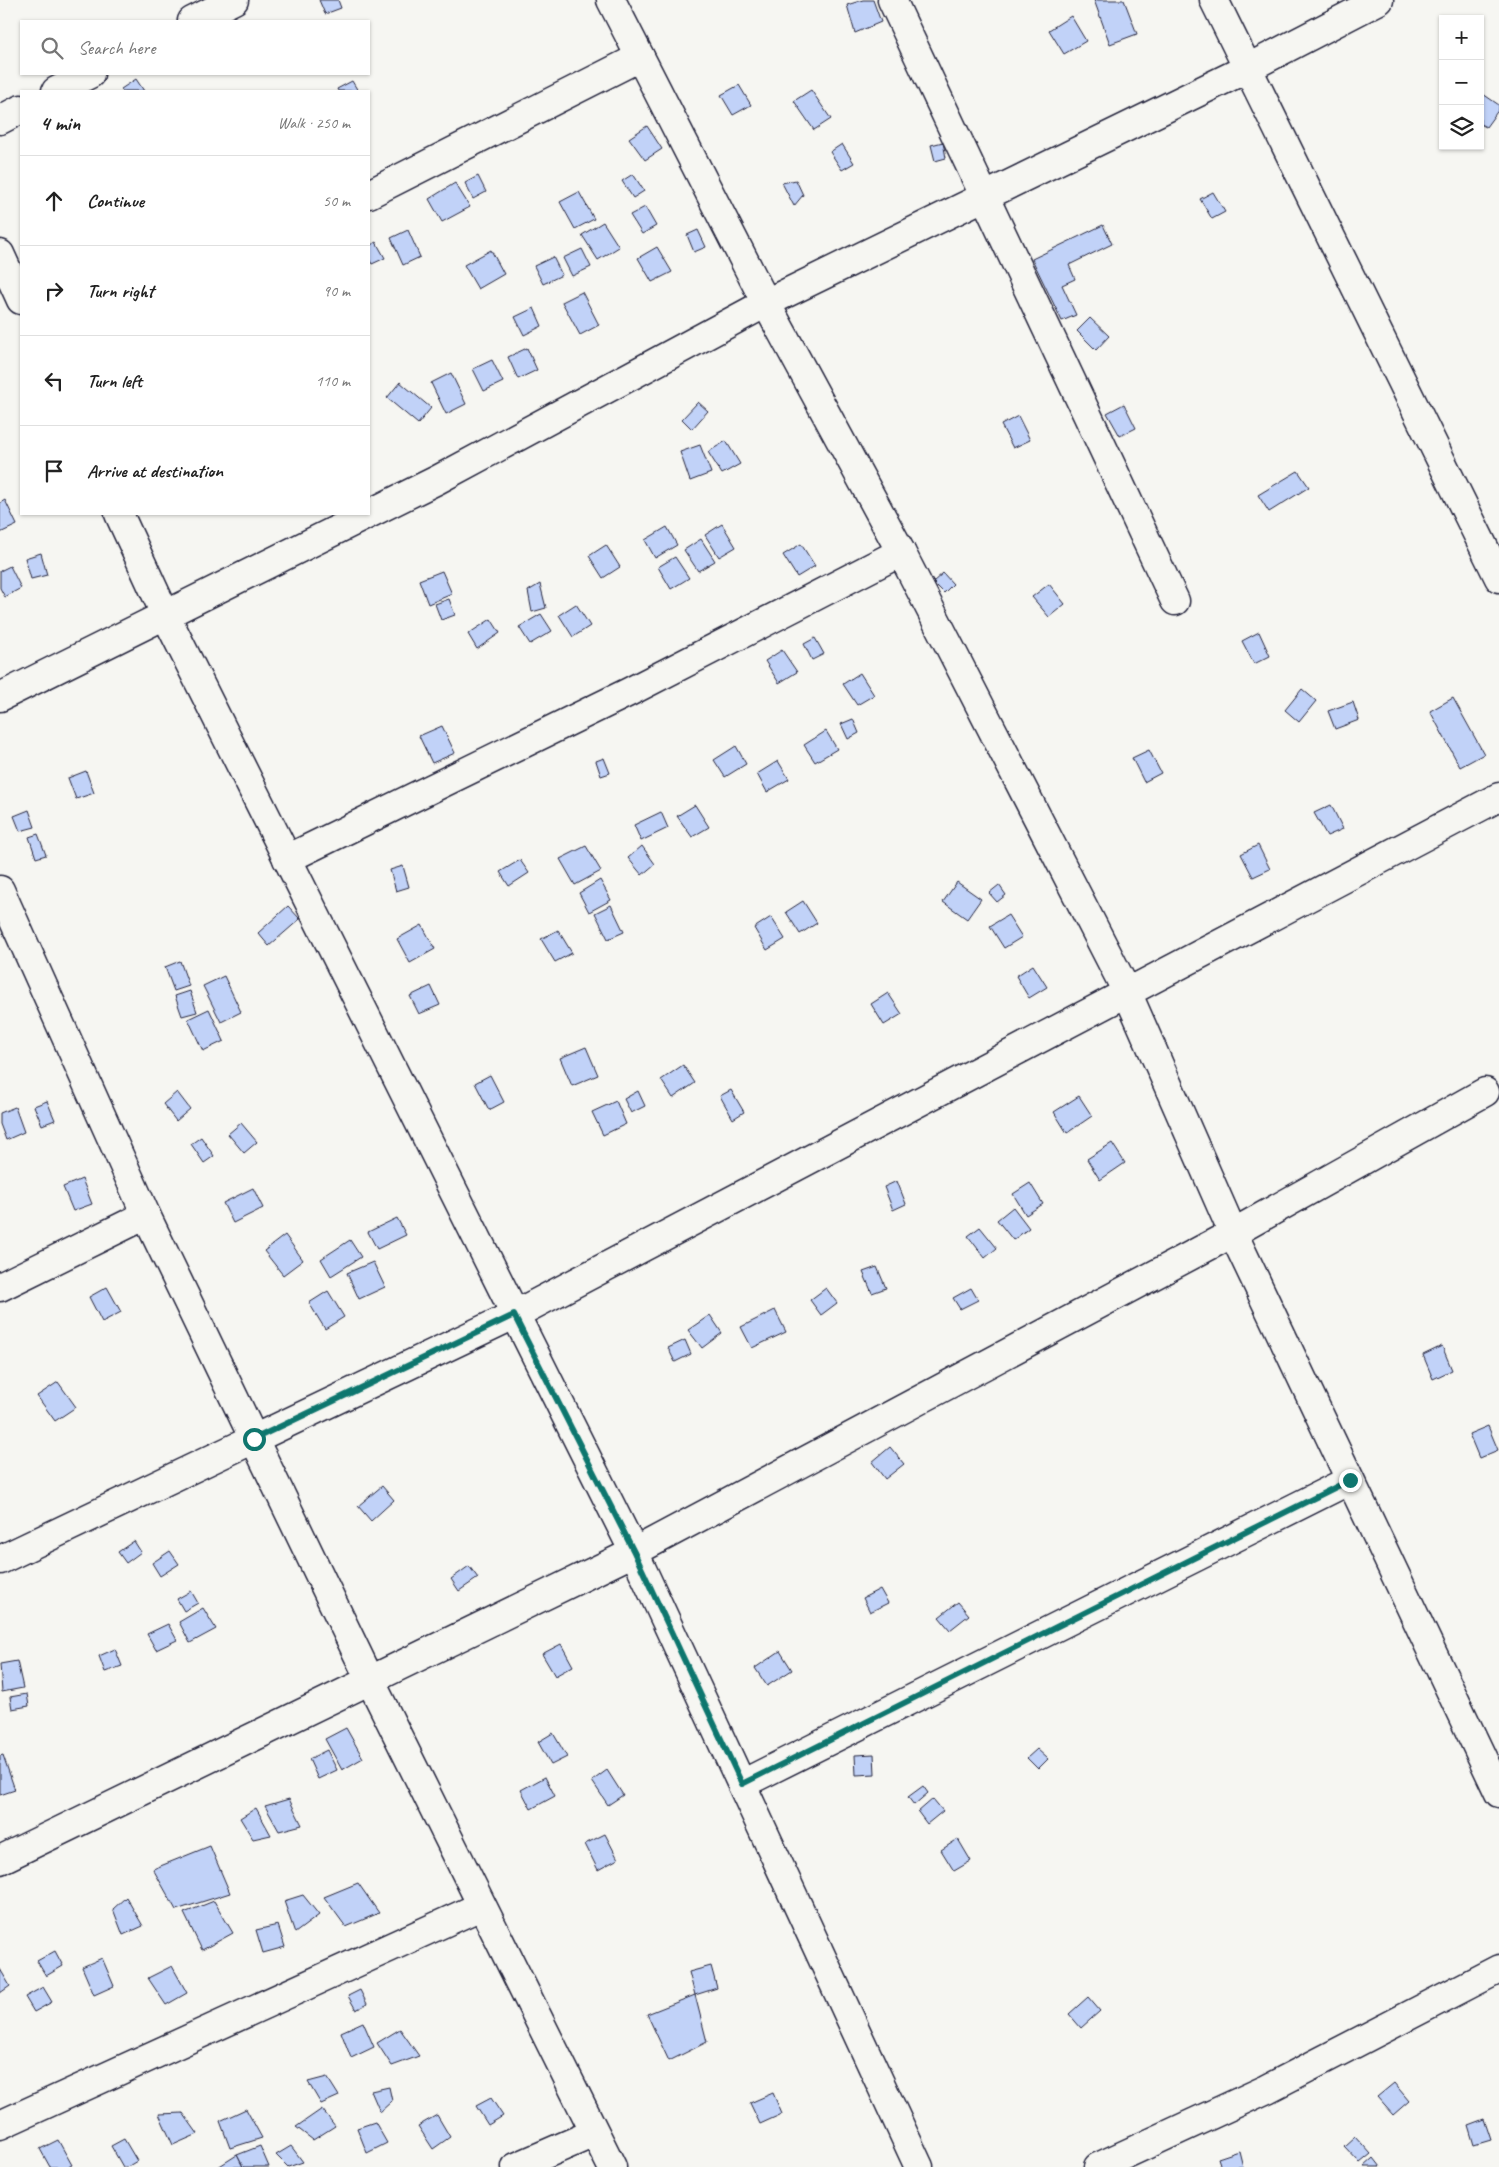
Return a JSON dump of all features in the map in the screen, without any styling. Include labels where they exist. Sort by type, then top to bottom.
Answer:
[{"type":"street","points":[[194,20],[234,0]]},
{"type":"street","points":[[611,0],[766,303],[901,552],[1127,992],[1233,1233],[1499,1793]]},
{"type":"street","points":[[892,0],[1175,601]]},
{"type":"street","points":[[1214,0],[1499,578]]},
{"type":"street","points":[[370,514],[437,480],[766,303],[1248,68],[1379,0]]},
{"type":"street","points":[[370,193],[640,57]]},
{"type":"street","points":[[58,90],[88,75]]},
{"type":"street","points":[[0,120],[20,110]]},
{"type":"street","points":[[0,254],[20,298]]},
{"type":"street","points":[[119,515],[166,616],[634,1552],[919,2167]]},
{"type":"street","points":[[0,697],[367,515]]},
{"type":"street","points":[[287,859],[628,692],[901,552]]},
{"type":"street","points":[[0,1560],[514,1315],[1499,797]]},
{"type":"street","points":[[0,890],[146,1215],[480,1906],[612,2167]]},
{"type":"street","points":[[0,1860],[634,1552],[1233,1233],[1486,1092]]},
{"type":"street","points":[[0,1287],[146,1215]]},
{"type":"street","points":[[742,1784],[1350,1480]]},
{"type":"street","points":[[0,2125],[480,1906]]},
{"type":"street","points":[[1098,2167],[1267,2089],[1499,1969]]},
{"type":"street","points":[[516,2167],[594,2133]]},
{"type":"building","points":[[319,0],[338,0],[341,8],[325,14]]},
{"type":"building","points":[[863,0],[873,0],[881,22],[855,33],[847,5]]},
{"type":"building","points":[[1094,0],[1124,0],[1137,34],[1110,44]]},
{"type":"building","points":[[1071,16],[1086,41],[1064,54],[1049,30]]},
{"type":"building","points":[[136,79],[143,90],[122,90]]},
{"type":"building","points":[[352,81],[357,90],[338,90]]},
{"type":"building","points":[[739,85],[751,105],[733,115],[721,95]]},
{"type":"building","points":[[811,90],[831,119],[814,130],[794,101]]},
{"type":"building","points":[[1484,95],[1499,105],[1499,109],[1486,127],[1484,126]]},
{"type":"building","points":[[647,126],[662,149],[645,160],[629,138]]},
{"type":"building","points":[[943,142],[946,158],[935,161],[931,145]]},
{"type":"building","points":[[842,144],[854,163],[842,170],[830,152]]},
{"type":"building","points":[[633,174],[644,191],[633,198],[622,181]]},
{"type":"building","points":[[478,176],[486,192],[473,199],[465,183]]},
{"type":"building","points":[[796,180],[803,195],[794,206],[782,183]]},
{"type":"building","points":[[455,183],[470,207],[442,222],[429,199]]},
{"type":"building","points":[[579,192],[594,219],[575,229],[560,202]]},
{"type":"building","points":[[1213,192],[1225,212],[1212,219],[1200,199]]},
{"type":"building","points":[[645,207],[656,226],[642,234],[630,215]]},
{"type":"building","points":[[603,222],[619,247],[598,260],[582,235]]},
{"type":"building","points":[[1103,225],[1112,244],[1069,265],[1075,279],[1062,285],[1076,315],[1062,321],[1032,259]]},
{"type":"building","points":[[408,230],[420,257],[403,265],[391,238]]},
{"type":"building","points":[[698,230],[706,247],[694,252],[687,235]]},
{"type":"building","points":[[376,242],[385,258],[372,264],[370,261],[370,245]]},
{"type":"building","points":[[657,247],[672,272],[652,282],[638,258]]},
{"type":"building","points":[[582,249],[591,267],[572,276],[563,258]]},
{"type":"building","points":[[491,250],[504,274],[478,289],[464,265]]},
{"type":"building","points":[[553,257],[562,275],[543,284],[534,266]]},
{"type":"building","points":[[582,292],[599,325],[580,335],[562,302]]},
{"type":"building","points":[[534,308],[542,326],[524,335],[515,317]]},
{"type":"building","points":[[1090,318],[1109,336],[1096,350],[1077,331]]},
{"type":"building","points":[[527,348],[537,370],[518,379],[508,357]]},
{"type":"building","points":[[492,360],[503,382],[484,391],[473,369]]},
{"type":"building","points":[[451,373],[466,404],[446,414],[431,383]]},
{"type":"building","points":[[400,382],[431,408],[418,424],[387,398]]},
{"type":"building","points":[[698,402],[708,411],[692,429],[682,419]]},
{"type":"building","points":[[1124,404],[1136,428],[1120,436],[1107,413]]},
{"type":"building","points":[[1018,416],[1030,440],[1013,448],[1001,425]]},
{"type":"building","points":[[726,441],[740,464],[722,474],[708,452]]},
{"type":"building","points":[[700,445],[711,473],[690,481],[680,452]]},
{"type":"building","points":[[1298,471],[1309,487],[1269,512],[1258,495]]},
{"type":"building","points":[[5,500],[17,525],[0,533],[0,503]]},
{"type":"building","points":[[722,524],[736,547],[719,557],[705,535]]},
{"type":"building","points":[[667,527],[677,545],[655,558],[645,540]]},
{"type":"building","points":[[701,539],[715,561],[698,571],[684,550]]},
{"type":"building","points":[[801,544],[815,566],[797,577],[783,555]]},
{"type":"building","points":[[606,545],[620,567],[603,578],[589,556]]},
{"type":"building","points":[[41,553],[47,575],[31,579],[25,558]]},
{"type":"building","points":[[675,557],[689,578],[671,589],[658,567]]},
{"type":"building","points":[[10,566],[21,588],[5,597],[0,588],[0,571]]},
{"type":"building","points":[[442,571],[452,594],[428,604],[419,580]]},
{"type":"building","points":[[943,573],[953,584],[944,593],[933,582]]},
{"type":"building","points":[[540,584],[546,608],[532,612],[528,591]]},
{"type":"building","points":[[1049,584],[1065,604],[1049,617],[1032,597]]},
{"type":"building","points":[[449,599],[455,615],[441,620],[435,604]]},
{"type":"building","points":[[576,604],[590,626],[573,637],[559,615]]},
{"type":"building","points":[[541,614],[552,631],[530,644],[519,627]]},
{"type":"building","points":[[491,619],[500,633],[477,649],[468,634]]},
{"type":"building","points":[[1259,632],[1270,656],[1254,664],[1242,641]]},
{"type":"building","points":[[815,638],[824,654],[812,660],[804,644]]},
{"type":"building","points":[[782,650],[797,672],[779,683],[765,661]]},
{"type":"building","points":[[860,673],[874,695],[857,705],[843,684]]},
{"type":"building","points":[[1302,689],[1316,701],[1299,722],[1285,710]]},
{"type":"building","points":[[1453,698],[1484,754],[1460,767],[1430,711]]},
{"type":"building","points":[[1353,702],[1359,720],[1335,729],[1328,711]]},
{"type":"building","points":[[853,719],[859,733],[848,739],[841,724]]},
{"type":"building","points":[[442,726],[455,753],[432,763],[419,736]]},
{"type":"building","points":[[826,731],[837,749],[815,762],[804,745]]},
{"type":"building","points":[[736,746],[746,764],[725,777],[714,760]]},
{"type":"building","points":[[1149,750],[1161,773],[1144,782],[1132,758]]},
{"type":"building","points":[[604,758],[610,773],[601,776],[596,761]]},
{"type":"building","points":[[778,761],[789,779],[767,792],[757,774]]},
{"type":"building","points":[[86,771],[94,793],[76,799],[68,778]]},
{"type":"building","points":[[695,805],[709,827],[692,837],[677,816]]},
{"type":"building","points":[[1331,805],[1343,829],[1327,836],[1314,813]]},
{"type":"building","points":[[29,810],[35,827],[20,831],[14,816]]},
{"type":"building","points":[[661,812],[668,828],[641,841],[634,825]]},
{"type":"building","points":[[38,834],[46,855],[36,858],[29,837]]},
{"type":"building","points":[[1258,845],[1270,869],[1253,877],[1241,854]]},
{"type":"building","points":[[586,846],[601,871],[575,885],[560,859]]},
{"type":"building","points":[[642,846],[655,864],[642,875],[628,858]]},
{"type":"building","points":[[520,860],[529,873],[509,886],[500,872]]},
{"type":"building","points":[[403,866],[409,887],[396,891],[390,870]]},
{"type":"building","points":[[600,880],[611,900],[589,912],[579,893]]},
{"type":"building","points":[[957,882],[981,899],[967,919],[943,902]]},
{"type":"building","points":[[999,885],[1006,895],[997,902],[989,893]]},
{"type":"building","points":[[803,901],[817,923],[800,934],[786,912]]},
{"type":"building","points":[[611,905],[624,932],[608,939],[595,913]]},
{"type":"building","points":[[288,906],[300,919],[269,946],[258,933]]},
{"type":"building","points":[[1008,915],[1022,937],[1004,948],[990,926]]},
{"type":"building","points":[[771,917],[785,939],[767,950],[754,928]]},
{"type":"building","points":[[422,925],[435,949],[410,963],[397,939]]},
{"type":"building","points":[[558,930],[572,953],[555,962],[541,939]]},
{"type":"building","points":[[180,961],[189,986],[174,991],[165,967]]},
{"type":"building","points":[[1033,965],[1047,987],[1029,998],[1016,976]]},
{"type":"building","points":[[224,976],[241,1012],[221,1022],[203,986]]},
{"type":"building","points":[[431,986],[440,1005],[419,1014],[410,996]]},
{"type":"building","points":[[190,991],[197,1012],[182,1016],[175,996]]},
{"type":"building","points":[[888,993],[902,1014],[884,1025],[871,1004]]},
{"type":"building","points":[[209,1009],[224,1041],[203,1051],[188,1019]]},
{"type":"building","points":[[586,1047],[598,1075],[572,1086],[560,1058]]},
{"type":"building","points":[[683,1065],[695,1083],[673,1098],[661,1080]]},
{"type":"building","points":[[490,1075],[504,1102],[489,1110],[475,1083]]},
{"type":"building","points":[[731,1090],[744,1112],[733,1119],[720,1096]]},
{"type":"building","points":[[638,1091],[645,1106],[631,1113],[624,1099]]},
{"type":"building","points":[[177,1092],[190,1109],[176,1121],[163,1104]]},
{"type":"building","points":[[1079,1096],[1092,1116],[1067,1133],[1054,1112]]},
{"type":"building","points":[[47,1101],[55,1120],[42,1125],[34,1106]]},
{"type":"building","points":[[616,1101],[626,1124],[603,1135],[592,1112]]},
{"type":"building","points":[[15,1107],[24,1132],[6,1140],[0,1124],[0,1113]]},
{"type":"building","points":[[241,1123],[257,1142],[244,1153],[228,1134]]},
{"type":"building","points":[[201,1137],[214,1156],[204,1163],[191,1144]]},
{"type":"building","points":[[1112,1143],[1125,1163],[1100,1180],[1087,1159]]},
{"type":"building","points":[[82,1179],[92,1204],[73,1211],[63,1187]]},
{"type":"building","points":[[897,1181],[906,1204],[893,1210],[884,1187]]},
{"type":"building","points":[[1030,1183],[1043,1204],[1026,1215],[1013,1194]]},
{"type":"building","points":[[253,1188],[263,1208],[233,1223],[223,1203]]},
{"type":"building","points":[[1013,1207],[1029,1228],[1013,1240],[997,1220]]},
{"type":"building","points":[[397,1218],[406,1235],[377,1249],[368,1232]]},
{"type":"building","points":[[980,1227],[997,1248],[985,1258],[968,1236]]},
{"type":"building","points":[[285,1235],[303,1260],[283,1275],[264,1251]]},
{"type":"building","points":[[350,1240],[361,1257],[331,1276],[321,1259]]},
{"type":"building","points":[[373,1262],[385,1287],[359,1299],[347,1273]]},
{"type":"building","points":[[877,1267],[886,1288],[872,1293],[863,1272]]},
{"type":"building","points":[[107,1287],[121,1312],[102,1322],[89,1297]]},
{"type":"building","points":[[826,1288],[837,1303],[821,1315],[810,1300]]},
{"type":"building","points":[[971,1288],[978,1300],[960,1309],[953,1298]]},
{"type":"building","points":[[328,1291],[344,1317],[325,1329],[309,1303]]},
{"type":"building","points":[[775,1310],[786,1332],[752,1348],[741,1327]]},
{"type":"building","points":[[710,1315],[722,1333],[702,1348],[688,1330]]},
{"type":"building","points":[[685,1340],[691,1354],[675,1362],[668,1348]]},
{"type":"building","points":[[1442,1346],[1452,1370],[1433,1379],[1423,1355]]},
{"type":"building","points":[[58,1382],[76,1407],[55,1421],[37,1396]]},
{"type":"building","points":[[1488,1426],[1498,1450],[1479,1458],[1469,1434]]},
{"type":"building","points":[[890,1447],[904,1464],[885,1479],[872,1462]]},
{"type":"building","points":[[382,1486],[394,1500],[371,1521],[358,1506]]},
{"type":"building","points":[[134,1541],[141,1552],[126,1563],[118,1552]]},
{"type":"building","points":[[170,1551],[179,1564],[160,1576],[152,1563]]},
{"type":"building","points":[[469,1566],[478,1578],[459,1591],[451,1579]]},
{"type":"building","points":[[880,1589],[888,1603],[870,1612],[863,1598]]},
{"type":"building","points":[[191,1591],[198,1603],[184,1611],[177,1599]]},
{"type":"building","points":[[958,1602],[969,1615],[950,1630],[939,1617]]},
{"type":"building","points":[[203,1608],[216,1629],[190,1643],[179,1622]]},
{"type":"building","points":[[168,1624],[177,1640],[156,1650],[147,1634]]},
{"type":"building","points":[[561,1644],[573,1666],[555,1676],[542,1654]]},
{"type":"building","points":[[115,1649],[122,1666],[105,1672],[99,1656]]},
{"type":"building","points":[[780,1651],[792,1670],[767,1686],[755,1668]]},
{"type":"building","points":[[17,1661],[23,1688],[2,1692],[0,1664]]},
{"type":"building","points":[[27,1694],[29,1706],[12,1709],[10,1697]]},
{"type":"building","points":[[346,1728],[363,1758],[342,1770],[325,1739]]},
{"type":"building","points":[[553,1733],[567,1757],[551,1765],[538,1742]]},
{"type":"building","points":[[1037,1749],[1048,1759],[1038,1769],[1027,1758]]},
{"type":"building","points":[[327,1750],[337,1770],[318,1779],[309,1759]]},
{"type":"building","points":[[874,1754],[875,1774],[856,1775],[855,1755]]},
{"type":"building","points":[[3,1755],[15,1790],[0,1795],[0,1756]]},
{"type":"building","points":[[607,1770],[623,1795],[608,1805],[592,1781]]},
{"type":"building","points":[[545,1777],[555,1796],[531,1809],[521,1790]]},
{"type":"building","points":[[923,1786],[928,1793],[914,1805],[908,1797]]},
{"type":"building","points":[[289,1799],[302,1825],[279,1831],[265,1806]]},
{"type":"building","points":[[933,1799],[943,1811],[927,1824],[918,1812]]},
{"type":"building","points":[[256,1808],[271,1835],[253,1839],[240,1818]]},
{"type":"building","points":[[605,1834],[618,1859],[598,1870],[585,1844]]},
{"type":"building","points":[[958,1839],[971,1861],[954,1871],[941,1850]]},
{"type":"building","points":[[210,1846],[230,1893],[176,1910],[153,1869]]},
{"type":"building","points":[[358,1883],[379,1913],[346,1927],[324,1897]]},
{"type":"building","points":[[303,1895],[319,1915],[295,1933],[284,1901]]},
{"type":"building","points":[[126,1897],[143,1926],[123,1935],[113,1909]]},
{"type":"building","points":[[214,1901],[233,1933],[202,1950],[184,1913]]},
{"type":"building","points":[[278,1925],[285,1947],[263,1953],[256,1930]]},
{"type":"building","points":[[55,1951],[63,1966],[46,1976],[37,1961]]},
{"type":"building","points":[[102,1958],[114,1986],[94,1995],[82,1967]]},
{"type":"building","points":[[172,1966],[187,1993],[166,2005],[148,1978]]},
{"type":"building","points":[[711,1966],[717,1988],[695,1995],[689,1972]]},
{"type":"building","points":[[0,1969],[10,1986],[0,1993]]},
{"type":"building","points":[[43,1987],[52,2002],[34,2012],[25,1997]]},
{"type":"building","points":[[360,1990],[367,2004],[356,2010],[348,1996]]},
{"type":"building","points":[[695,1995],[707,2042],[669,2061],[647,2014]]},
{"type":"building","points":[[1088,1997],[1100,2011],[1081,2028],[1069,2014]]},
{"type":"building","points":[[363,2022],[374,2047],[351,2058],[341,2032]]},
{"type":"building","points":[[400,2029],[419,2056],[392,2066],[377,2043]]},
{"type":"building","points":[[327,2077],[339,2096],[321,2104],[308,2082]]},
{"type":"building","points":[[1394,2083],[1409,2101],[1393,2115],[1377,2097]]},
{"type":"building","points":[[389,2087],[392,2101],[380,2112],[371,2091]]},
{"type":"building","points":[[773,2093],[782,2114],[760,2124],[750,2103]]},
{"type":"building","points":[[491,2098],[503,2116],[488,2125],[476,2106]]},
{"type":"building","points":[[246,2109],[262,2138],[230,2148],[220,2121]]},
{"type":"building","points":[[322,2109],[335,2126],[313,2140],[296,2127]]},
{"type":"building","points":[[183,2113],[198,2134],[173,2145],[159,2114]]},
{"type":"building","points":[[437,2115],[450,2137],[433,2149],[418,2126]]},
{"type":"building","points":[[1484,2119],[1491,2140],[1474,2145],[1468,2125]]},
{"type":"building","points":[[375,2122],[387,2143],[367,2153],[357,2128]]},
{"type":"building","points":[[1355,2136],[1371,2154],[1360,2163],[1344,2146]]},
{"type":"building","points":[[124,2139],[137,2161],[127,2167],[123,2167],[111,2146]]},
{"type":"building","points":[[58,2140],[72,2165],[68,2167],[50,2167],[40,2149]]},
{"type":"building","points":[[260,2146],[269,2167],[243,2167],[237,2155]]},
{"type":"building","points":[[291,2146],[303,2162],[288,2167],[276,2155]]},
{"type":"building","points":[[1239,2151],[1243,2167],[1221,2167],[1218,2158]]},
{"type":"building","points":[[237,2155],[243,2167],[218,2167]]},
{"type":"building","points":[[1374,2158],[1381,2167],[1364,2167]]},
{"type":"route","points":[[254,1439],[514,1315],[634,1552],[742,1784],[1350,1480]]}]
